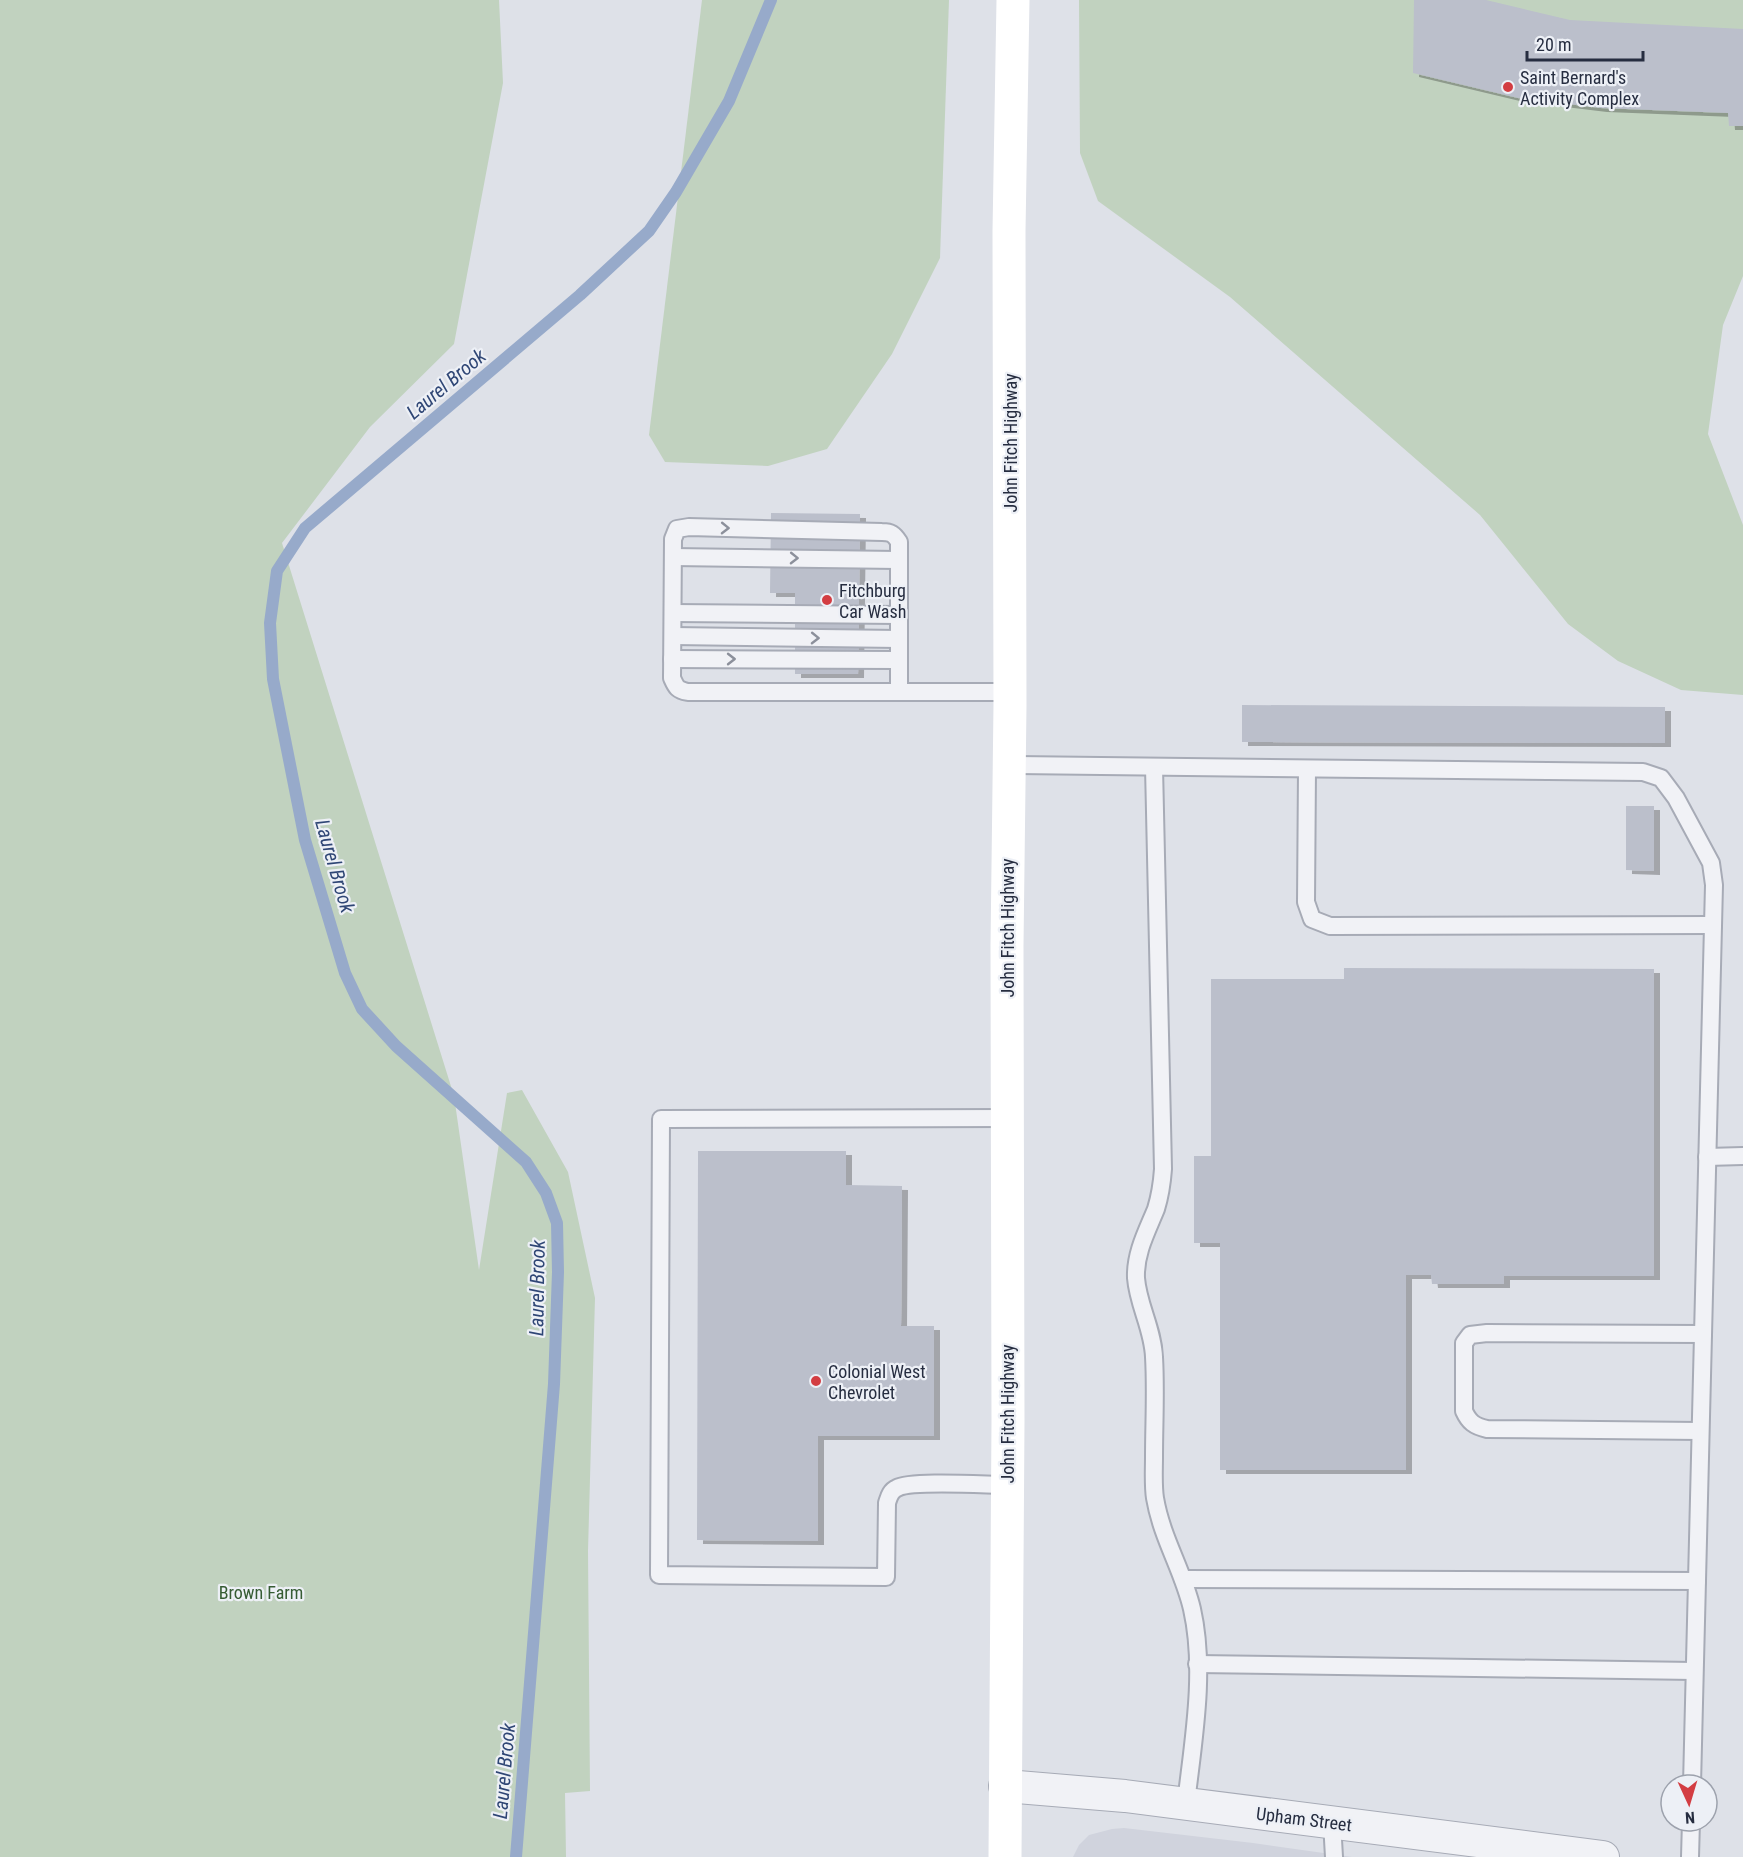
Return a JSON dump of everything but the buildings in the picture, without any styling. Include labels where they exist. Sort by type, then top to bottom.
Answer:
[{"type":"main road","name":"John Fitch Highway","points":[[1005,1857],[1010,692],[1009,231],[1013,0]]},
{"type":"street","name":"Upham Street","points":[[1005,1786],[1186,1803],[1603,1857]]},
{"type":"lane","points":[[899,692],[899,542],[895,535],[890,532],[689,527],[677,529],[673,538],[672,659],[672,678],[676,688],[687,692],[899,692],[1010,692]]},
{"type":"lane","points":[[673,557],[898,554]]},
{"type":"lane","points":[[673,613],[898,615]]},
{"type":"lane","points":[[673,636],[899,639]]},
{"type":"lane","points":[[672,659],[899,660]]},
{"type":"lane","points":[[1009,765],[1643,772],[1662,778],[1676,798],[1711,863],[1714,885],[1692,1773]]},
{"type":"lane","points":[[1154,767],[1162,1169],[1161,1188],[1142,1241],[1136,1277],[1139,1295],[1152,1332],[1154,1494],[1163,1533],[1183,1579],[1192,1611],[1197,1664],[1196,1718],[1186,1803]]},
{"type":"lane","points":[[1307,770],[1306,902],[1312,919],[1320,924],[1330,926],[1713,925]]},
{"type":"lane","points":[[1007,1118],[661,1119],[659,1575],[886,1577],[887,1503],[890,1493],[897,1488],[919,1484],[1007,1485]]},
{"type":"lane","points":[[1707,1156],[1743,1156]]},
{"type":"lane","points":[[1701,1431],[1487,1429],[1477,1427],[1468,1421],[1464,1411],[1464,1343],[1470,1335],[1487,1333],[1703,1334]]},
{"type":"lane","points":[[1183,1579],[1697,1581]]},
{"type":"lane","points":[[1197,1664],[1695,1671]]},
{"type":"lane","points":[[1332,1822],[1334,1857]]},
{"type":"lane","points":[[1690,1857],[1691,1833]]},
{"type":"shaded area","points":[[1124,1828],[1352,1857],[1073,1857],[1079,1845],[1089,1835]]},
{"type":"green space","name":"Brown Farm","points":[[0,0],[499,0],[503,83],[454,344],[370,427],[282,543],[454,1096],[479,1270],[507,1093],[522,1090],[568,1172],[595,1298],[588,1551],[590,1791],[565,1793],[566,1857],[0,1857]]},
{"type":"green space","points":[[702,0],[949,0],[940,258],[892,354],[827,449],[768,466],[665,462],[649,435]]},
{"type":"green space","points":[[1079,0],[1743,0],[1743,276],[1723,325],[1708,434],[1743,525],[1743,695],[1681,690],[1618,661],[1568,624],[1480,515],[1230,297],[1098,201],[1080,153]]},
{"type":"waterway","name":"Laurel Brook","points":[[516,1857],[554,1384],[558,1272],[557,1223],[546,1193],[526,1162],[396,1046],[362,1009],[345,973],[305,840],[273,679],[270,623],[277,571],[305,528],[580,295],[649,231],[676,192],[729,101],[771,0]]},
{"type":"place","name":"Saint Bernard's Activity Complex","points":[[1508,87]]},
{"type":"place","name":"Fitchburg Car Wash","points":[[827,600]]},
{"type":"place","name":"Colonial West Chevrolet","points":[[816,1381]]}]
